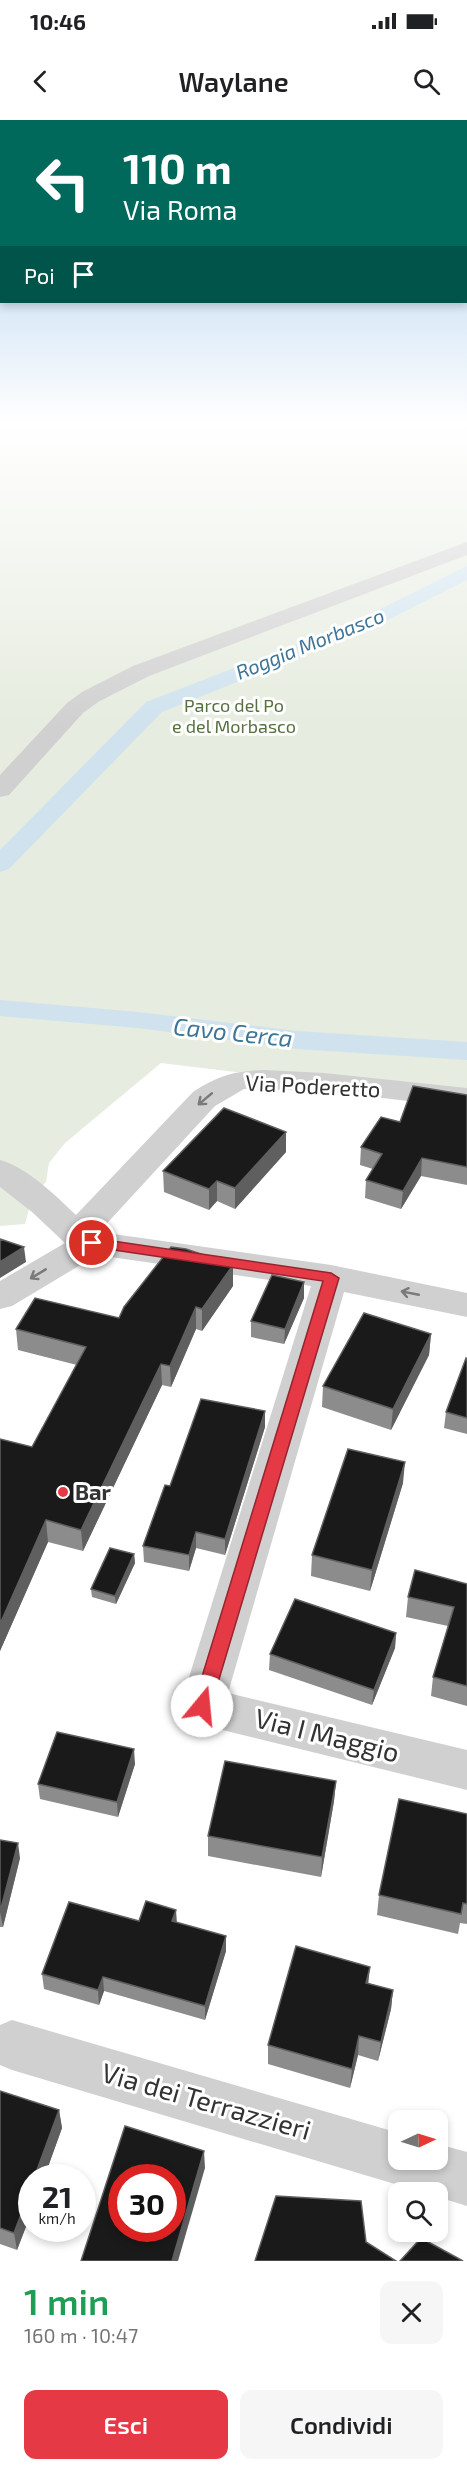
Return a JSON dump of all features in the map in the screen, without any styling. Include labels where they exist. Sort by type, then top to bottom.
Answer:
[{"type":"street","points":[[0,789],[75,708],[114,684],[141,671],[467,548]]},
{"type":"street","name":"Via Poderetto","points":[[0,1297],[85,1239],[204,1099],[224,1086],[239,1080],[324,1082],[467,1098]]},
{"type":"street","points":[[0,1171],[85,1239],[331,1278],[467,1305]]},
{"type":"street","name":"Via I Maggio","points":[[331,1278],[202,1706],[467,1770]]},
{"type":"street","name":"Via dei Terrazzieri","points":[[12,2045],[388,2156]]},
{"type":"street","points":[[437,2170],[467,2179]]},
{"type":"green space","name":"Parco del Po e del Morbasco","points":[[0,526],[467,526],[467,1100],[161,1063],[65,1143],[49,1163],[46,1182],[33,1195],[25,1224],[0,1226]]},
{"type":"building","points":[[413,1086],[467,1095],[467,1167],[422,1158],[403,1191],[366,1180],[382,1154],[361,1147],[381,1117],[400,1122]]},
{"type":"building","points":[[224,1108],[286,1132],[235,1188],[217,1181],[209,1189],[163,1171]]},
{"type":"building","points":[[0,1239],[24,1247],[0,1262]]},
{"type":"building","points":[[171,1247],[186,1249],[233,1265],[202,1309],[196,1307],[170,1366],[161,1364],[81,1530],[46,1520],[0,1624],[0,1439],[32,1447],[86,1347],[16,1329],[35,1298],[119,1318],[124,1307]]},
{"type":"building","points":[[272,1275],[304,1282],[285,1329],[251,1321]]},
{"type":"building","points":[[364,1313],[431,1334],[393,1409],[323,1386]]},
{"type":"building","points":[[467,1359],[467,1418],[446,1412]]},
{"type":"building","points":[[201,1399],[265,1411],[225,1539],[196,1532],[189,1555],[143,1546],[165,1485],[170,1486]]},
{"type":"building","points":[[348,1449],[405,1462],[372,1570],[312,1555]]},
{"type":"building","points":[[110,1548],[134,1554],[115,1596],[91,1589]]},
{"type":"building","points":[[415,1570],[467,1584],[467,1686],[433,1677],[454,1607],[408,1597]]},
{"type":"building","points":[[295,1599],[396,1633],[374,1690],[270,1654]]},
{"type":"building","points":[[57,1732],[134,1749],[117,1802],[38,1784]]},
{"type":"building","points":[[225,1761],[336,1781],[322,1857],[208,1836]]},
{"type":"building","points":[[399,1799],[467,1814],[467,1904],[463,1903],[461,1914],[379,1895]]},
{"type":"building","points":[[0,1840],[18,1843],[0,1912]]},
{"type":"building","points":[[146,1901],[176,1910],[172,1921],[226,1936],[205,2006],[103,1977],[98,1990],[42,1974],[69,1902],[139,1921]]},
{"type":"building","points":[[296,1946],[370,1967],[366,1983],[393,1990],[381,2042],[359,2036],[352,2069],[268,2045]]},
{"type":"building","points":[[0,2091],[59,2110],[39,2164],[18,2164],[18,2222],[14,2233],[0,2228]]},
{"type":"building","points":[[125,2126],[204,2151],[186,2213],[186,2164],[113,2164]]},
{"type":"building","points":[[108,2178],[108,2242],[178,2242],[172,2261],[81,2261],[87,2242],[96,2242],[96,2215]]},
{"type":"building","points":[[276,2196],[361,2201],[366,2242],[396,2261],[255,2261]]},
{"type":"building","points":[[417,2242],[428,2242],[463,2261],[400,2261]]},
{"type":"waterway","name":"Roggia Morbasco","points":[[0,864],[154,707],[363,625],[467,572]]},
{"type":"waterway","name":"Cavo Cerca","points":[[0,1008],[138,1020],[297,1040],[467,1051]]},
{"type":"place","name":"Bar","points":[[63,1492]]},
{"type":"route","points":[[92,1243],[331,1278],[202,1706]]}]
